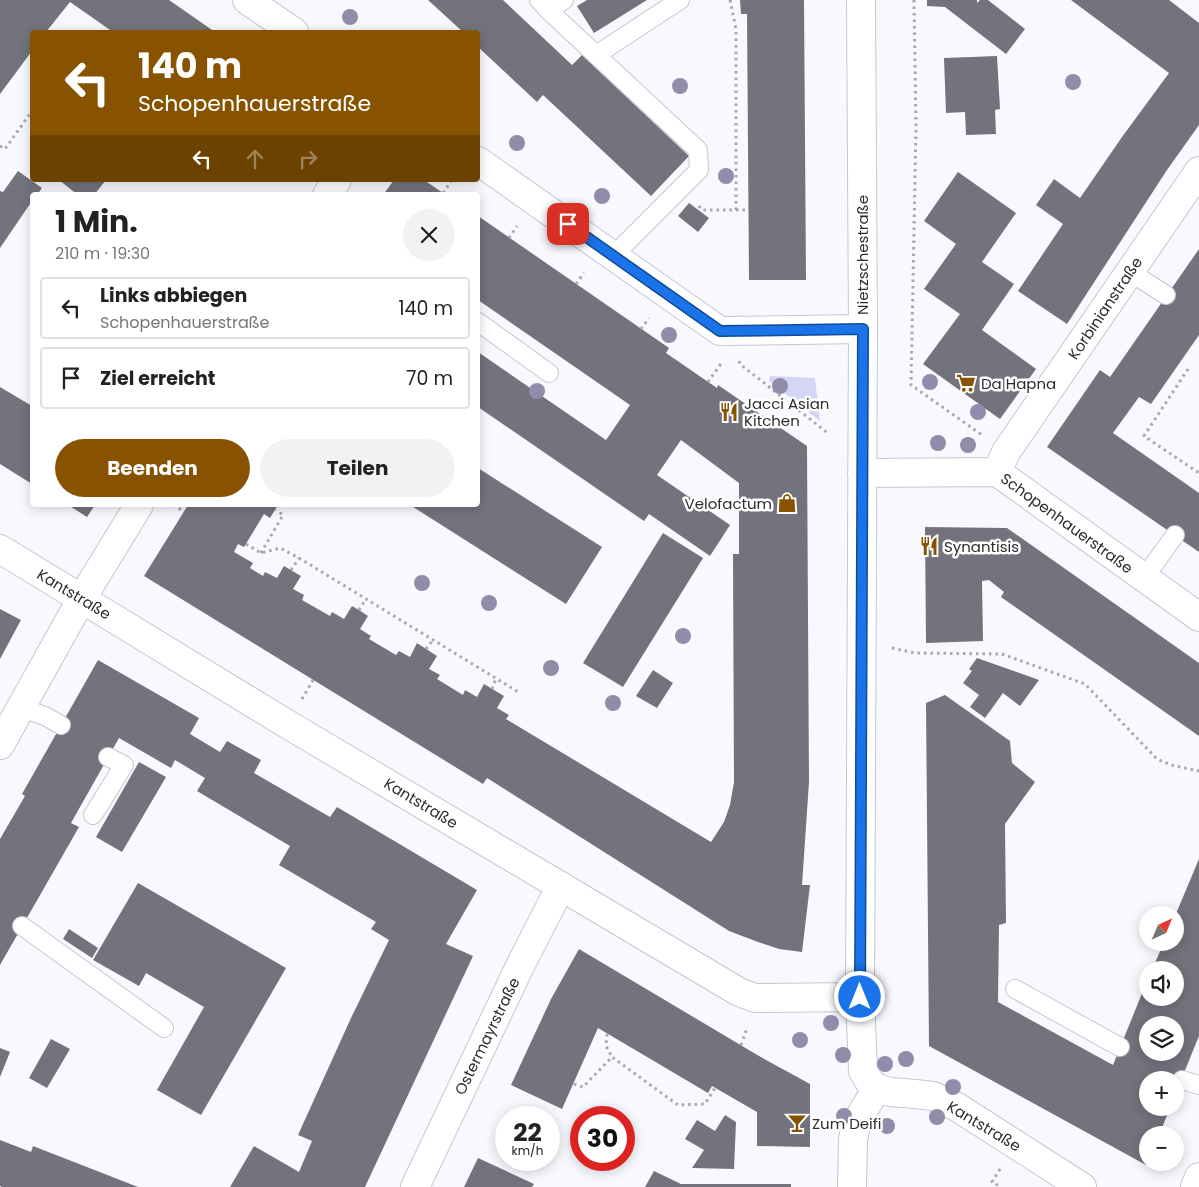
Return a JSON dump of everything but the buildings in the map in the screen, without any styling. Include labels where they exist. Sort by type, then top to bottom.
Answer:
[{"type":"street","points":[[248,0],[291,30]]},
{"type":"street","name":"Nietzschestraße","points":[[860,0],[863,329],[860,997],[863,1071],[868,1081],[878,1088]]},
{"type":"street","points":[[480,162],[720,331],[863,329]]},
{"type":"street","name":"Korbinianstraße","points":[[1002,462],[1199,171]]},
{"type":"street","name":"Schopenhauerstraße","points":[[862,473],[1002,462],[1144,578],[1199,617]]},
{"type":"street","points":[[0,745],[82,598],[137,507]]},
{"type":"street","name":"Kantstraße","points":[[0,549],[296,729],[739,992],[755,998],[860,997]]},
{"type":"street","name":"Ostermayrstraße","points":[[415,1187],[521,964],[561,886]]},
{"type":"street","points":[[852,1187],[853,1139],[857,1121],[878,1088]]},
{"type":"street","name":"Kantstraße","points":[[878,1088],[890,1092],[933,1096],[957,1107],[1082,1187]]},
{"type":"street","points":[[1195,1187],[1199,1177]]},
{"type":"lane","points":[[544,5],[564,0]]},
{"type":"lane","points":[[596,55],[680,0]]},
{"type":"lane","points":[[544,5],[698,150],[699,170],[613,256]]},
{"type":"lane","points":[[1130,272],[1166,295]]},
{"type":"lane","points":[[480,323],[549,373]]},
{"type":"lane","points":[[1144,578],[1175,535]]},
{"type":"lane","points":[[21,708],[45,716],[61,726]]},
{"type":"lane","points":[[93,815],[124,765],[108,758]]},
{"type":"lane","points":[[22,926],[164,1028]]},
{"type":"lane","points":[[1015,990],[1120,1047]]},
{"type":"lane","points":[[1184,1081],[1199,1085]]},
{"type":"path","points":[[730,0],[736,29],[736,210]]},
{"type":"path","points":[[914,0],[916,126],[911,385],[1002,462]]},
{"type":"path","points":[[0,146],[6,150],[30,115]]},
{"type":"path","points":[[679,190],[702,210],[745,210]]},
{"type":"path","points":[[720,331],[740,364],[830,434]]},
{"type":"path","points":[[708,382],[725,357]]},
{"type":"path","points":[[1188,369],[1144,436],[1199,474]]},
{"type":"path","points":[[177,507],[184,511]]},
{"type":"path","points":[[262,554],[284,515],[276,510]]},
{"type":"path","points":[[246,544],[262,554]]},
{"type":"path","points":[[262,554],[280,548],[299,558],[520,693]]},
{"type":"path","points":[[291,570],[299,558]]},
{"type":"path","points":[[359,610],[366,599]]},
{"type":"path","points":[[426,649],[433,640]]},
{"type":"path","points":[[862,642],[915,653],[1002,654],[1085,684],[1157,759],[1171,765],[1199,771]]},
{"type":"path","points":[[492,688],[496,679]]},
{"type":"path","points":[[607,1034],[606,1046],[612,1057],[678,1105],[705,1104],[715,1088]]},
{"type":"path","points":[[574,1084],[583,1087],[612,1057]]},
{"type":"path","points":[[1001,1166],[992,1182],[1001,1187]]},
{"type":"shaded area","points":[[770,376],[815,378],[820,421],[769,381]]},
{"type":"place","name":"Da Hapna","points":[[966,383]]},
{"type":"place","name":"Jacci Asian Kitchen","points":[[729,412]]},
{"type":"place","name":"Velofactum","points":[[787,503]]},
{"type":"place","name":"Synantisis","points":[[929,546]]},
{"type":"place","name":"Zum Deifi","points":[[797,1123]]},
{"type":"route","points":[[568,224],[720,331],[863,329],[860,997]]}]
